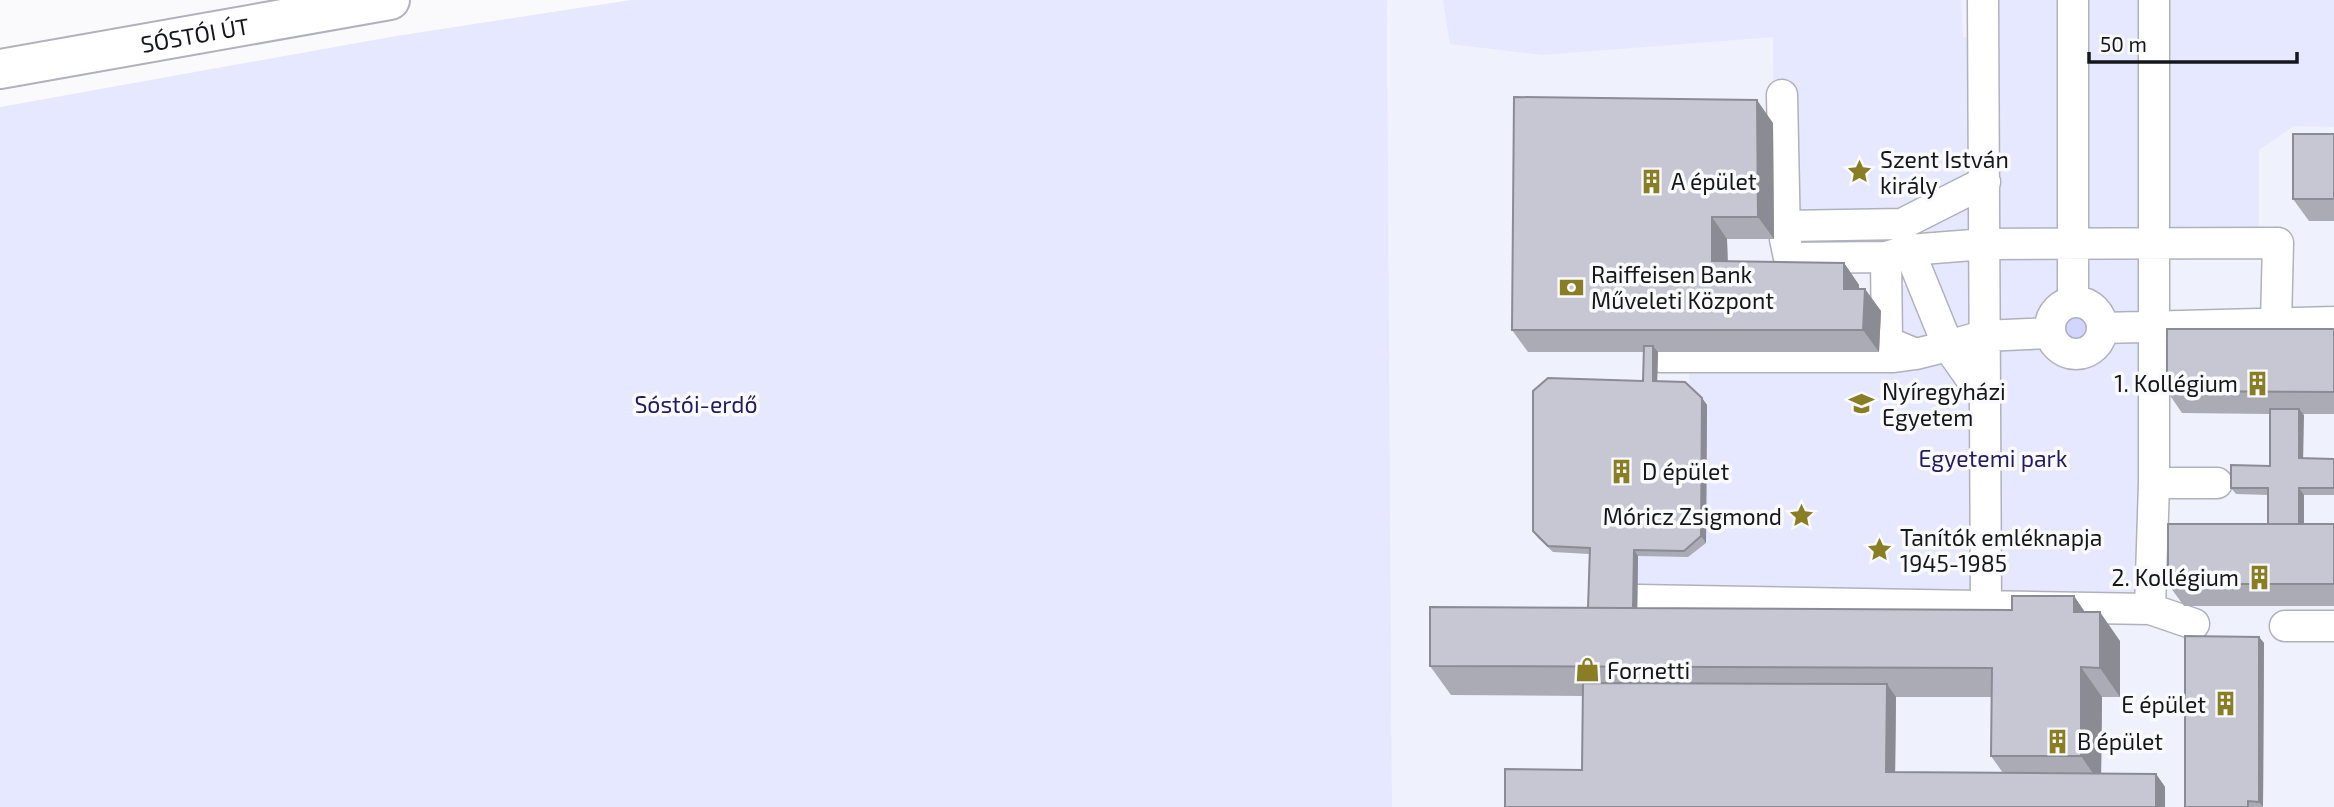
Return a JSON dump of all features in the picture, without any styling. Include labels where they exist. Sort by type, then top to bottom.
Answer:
[{"type":"main road","name":"SÓSTÓI ÚT","points":[[0,69],[378,1]]},
{"type":"street","points":[[1983,0],[1986,607]]},
{"type":"street","points":[[2073,0],[2073,301]]},
{"type":"street","points":[[2150,609],[2154,483],[2154,0]]},
{"type":"street","points":[[1782,95],[1785,226],[1789,258],[1898,246],[2074,242],[2277,243],[2276,323]]},
{"type":"street","points":[[1916,354],[1887,342],[1902,224],[1985,182]]},
{"type":"street","points":[[1898,246],[1948,346],[1984,397]]},
{"type":"street","points":[[2073,301],[2091,305],[2101,319],[2102,328],[2097,344],[2090,350],[2074,354],[2058,348],[2050,333],[2052,316],[2057,308],[2073,301]]},
{"type":"street","points":[[2102,328],[2334,322]]},
{"type":"street","points":[[1660,356],[1894,357],[1916,354],[1983,336],[2050,333]]},
{"type":"street","points":[[2154,483],[2217,483]]},
{"type":"street","points":[[1638,600],[2150,609],[2194,624]]},
{"type":"street","points":[[2285,626],[2334,626]]},
{"type":"shaded area","name":"Nyíregyházi Egyetem","points":[[1387,0],[2334,0],[2334,807],[1392,807]]},
{"type":"green space","name":"Sóstói-erdő","points":[[631,0],[1387,0],[1392,807],[0,807],[0,107],[396,36]]},
{"type":"green space","name":"Egyetemi park","points":[[1443,0],[1961,0],[1963,37],[1984,38],[1984,0],[2334,0],[2334,127],[2294,126],[2259,150],[2259,239],[2159,241],[2145,605],[1637,637],[1638,556],[1689,388],[1690,352],[1879,352],[1895,286],[1924,283],[1921,238],[1774,239],[1773,37],[1543,55],[1450,44]]},
{"type":"water","points":[[2075,311],[2087,315],[2091,327],[2087,339],[2075,343],[2063,339],[2059,327],[2063,315]]},
{"type":"building","name":"A épület","points":[[1514,97],[1757,100],[1758,217],[1712,217],[1712,261],[1844,263],[1844,289],[1865,289],[1863,330],[1512,330]]},
{"type":"building","points":[[2293,134],[2334,134],[2334,199],[2293,199]]},
{"type":"building","points":[[2167,329],[2334,329],[2334,392],[2167,391]]},
{"type":"building","name":"D épület","points":[[1644,346],[1653,346],[1653,381],[1685,382],[1702,398],[1701,536],[1684,551],[1634,550],[1633,608],[1588,608],[1590,548],[1548,546],[1533,531],[1533,391],[1548,378],[1643,381]]},
{"type":"building","points":[[2270,409],[2299,409],[2299,458],[2334,459],[2334,488],[2299,488],[2299,524],[2268,524],[2268,488],[2231,488],[2231,465],[2270,466]]},
{"type":"building","points":[[2168,524],[2334,524],[2334,584],[2168,584]]},
{"type":"building","points":[[2012,596],[2074,596],[2074,612],[2100,612],[2100,668],[2081,667],[2081,756],[1991,756],[1992,668],[1430,666],[1430,607],[2012,610]]},
{"type":"building","name":"E épület","points":[[2185,636],[2259,637],[2259,802],[2248,801],[2248,807],[2185,807]]},
{"type":"building","points":[[1583,683],[1887,684],[1886,772],[2156,774],[2156,807],[1505,807],[1505,769],[1582,770]]},
{"type":"place","name":"Szent István király","points":[[1860,172]]},
{"type":"place","name":"A épület","points":[[1651,181]]},
{"type":"place","name":"Raiffeisen Bank Műveleti Központ","points":[[1571,287]]},
{"type":"place","name":"1. Kollégium","points":[[2258,383]]},
{"type":"place","name":"Nyíregyházi Egyetem","points":[[1862,404]]},
{"type":"place","name":"D épület","points":[[1622,471]]},
{"type":"place","name":"Móricz Zsigmond","points":[[1802,516]]},
{"type":"place","name":"Tanítók emléknapja 1945-1985","points":[[1880,550]]},
{"type":"place","name":"2. Kollégium","points":[[2259,577]]},
{"type":"place","name":"Fornetti","points":[[1587,670]]},
{"type":"place","name":"E épület","points":[[2226,704]]},
{"type":"place","name":"B épület","points":[[2057,741]]}]
